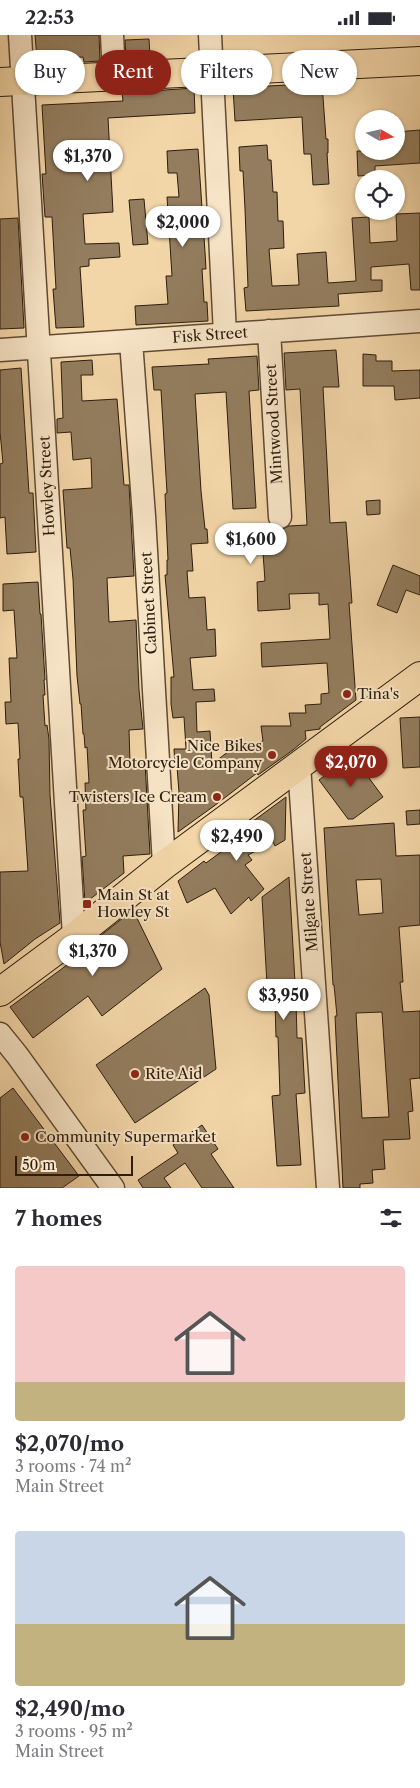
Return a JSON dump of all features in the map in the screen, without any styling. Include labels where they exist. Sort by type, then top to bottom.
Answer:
[{"type":"main road","points":[[272,68],[420,61]]},
{"type":"main road","points":[[12,82],[95,78]]},
{"type":"main road","points":[[0,992],[74,937],[164,865],[420,676]]},
{"type":"street","name":"Howley Street","points":[[20,35],[12,82],[39,347],[74,937]]},
{"type":"street","points":[[112,35],[113,50]]},
{"type":"street","points":[[210,35],[211,50]]},
{"type":"street","points":[[214,95],[225,334]]},
{"type":"street","name":"Fisk Street","points":[[0,350],[420,321]]},
{"type":"street","name":"Mintwood Street","points":[[269,331],[280,517]]},
{"type":"street","name":"Cabinet Street","points":[[131,341],[144,516],[164,865]]},
{"type":"street","name":"Milgate Street","points":[[300,765],[328,1188]]},
{"type":"street","points":[[0,1034],[17,1055],[110,1187]]},
{"type":"building","points":[[35,35],[99,35],[100,50],[95,50],[95,61],[85,62],[85,50],[36,50]]},
{"type":"building","points":[[149,39],[150,50],[126,50],[125,40]]},
{"type":"building","points":[[282,85],[282,95],[323,95],[326,139],[328,139],[329,184],[313,185],[311,154],[304,154],[302,117],[235,121],[233,95],[272,95],[272,86]]},
{"type":"building","points":[[181,89],[181,95],[194,95],[195,113],[108,118],[113,212],[83,214],[85,244],[119,243],[120,257],[89,259],[89,266],[80,267],[84,327],[56,328],[53,289],[56,289],[52,217],[45,217],[42,174],[46,174],[42,105],[123,101],[122,95],[171,95],[171,90]]},
{"type":"building","points":[[420,130],[420,163],[375,166],[375,170],[358,170],[357,160],[405,160],[405,131]]},
{"type":"building","points":[[267,145],[268,160],[271,160],[273,192],[277,192],[278,221],[283,221],[284,248],[269,249],[272,286],[299,285],[297,254],[326,252],[328,283],[356,281],[352,218],[355,218],[355,220],[369,220],[370,243],[397,241],[396,220],[405,220],[405,214],[420,213],[420,290],[411,290],[409,264],[371,267],[371,280],[382,280],[382,291],[338,294],[339,306],[246,311],[244,288],[248,287],[245,209],[243,171],[240,171],[239,147]]},
{"type":"building","points":[[198,149],[206,269],[202,269],[204,302],[207,302],[208,321],[136,325],[135,306],[168,304],[166,276],[172,276],[167,197],[179,197],[177,173],[168,173],[167,151]]},
{"type":"building","points":[[144,199],[148,244],[133,245],[129,200]]},
{"type":"building","points":[[18,218],[24,328],[0,329],[0,219]]},
{"type":"building","points":[[336,350],[339,387],[323,387],[330,523],[346,522],[352,603],[349,603],[356,700],[320,727],[320,729],[305,731],[306,739],[293,750],[258,775],[257,773],[178,832],[179,792],[174,749],[186,749],[184,717],[173,718],[171,704],[171,677],[174,677],[165,575],[167,575],[168,560],[165,494],[167,493],[161,390],[154,390],[152,367],[209,364],[208,359],[257,356],[259,390],[249,391],[256,508],[233,509],[226,392],[195,394],[201,491],[208,543],[191,544],[193,571],[187,571],[189,598],[205,597],[207,630],[215,629],[216,656],[190,658],[193,690],[214,689],[215,701],[196,702],[197,732],[210,731],[212,764],[233,748],[235,750],[263,741],[261,726],[291,726],[289,713],[306,713],[305,705],[321,704],[321,694],[329,693],[327,663],[262,667],[261,643],[330,639],[328,604],[319,605],[319,593],[289,594],[290,609],[258,611],[257,582],[265,581],[263,553],[258,553],[256,527],[272,527],[281,530],[289,526],[307,525],[300,389],[286,390],[284,353]]},
{"type":"building","points":[[363,354],[376,355],[376,361],[392,361],[392,371],[420,370],[420,398],[395,400],[394,386],[363,386]]},
{"type":"building","points":[[92,360],[93,375],[81,375],[82,401],[117,399],[124,485],[129,485],[134,576],[107,578],[109,622],[136,620],[143,729],[129,730],[130,763],[145,762],[150,854],[123,856],[124,873],[85,903],[82,857],[86,856],[83,810],[86,810],[85,783],[89,783],[87,747],[85,748],[77,676],[73,579],[70,548],[67,548],[63,490],[92,488],[91,458],[73,460],[71,432],[57,433],[57,419],[63,418],[61,362]]},
{"type":"building","points":[[21,368],[29,493],[33,493],[36,552],[7,554],[5,517],[0,518],[0,464],[3,463],[0,432],[0,370]]},
{"type":"building","points":[[380,500],[380,514],[367,515],[366,501]]},
{"type":"building","points":[[393,565],[420,576],[420,595],[406,590],[397,613],[377,605]]},
{"type":"building","points":[[38,582],[45,680],[45,695],[43,695],[45,726],[47,725],[49,739],[50,795],[60,923],[35,939],[4,964],[0,942],[0,872],[28,871],[23,797],[20,797],[18,723],[6,724],[5,702],[11,702],[9,658],[17,658],[14,610],[3,611],[3,584]]},
{"type":"building","points":[[420,717],[420,767],[403,768],[400,718]]},
{"type":"building","points":[[352,755],[383,797],[353,819],[348,819],[319,780]]},
{"type":"building","points":[[286,797],[285,840],[275,846],[273,842],[248,855],[252,860],[245,865],[264,889],[251,901],[249,897],[231,914],[215,888],[187,903],[178,881],[204,861],[206,863],[240,838],[237,833]]},
{"type":"building","points":[[420,810],[420,824],[407,825],[406,811]]},
{"type":"building","points":[[394,823],[396,856],[420,855],[420,925],[399,927],[403,982],[400,982],[403,1012],[420,1011],[420,1078],[410,1079],[413,1111],[408,1112],[410,1139],[383,1140],[385,1169],[372,1170],[373,1183],[360,1184],[360,1188],[343,1188],[335,1016],[337,1016],[333,985],[324,828]],"holes":[[[381,879],[383,913],[359,915],[356,880]],[[382,1012],[389,1117],[362,1118],[356,1013]]]},
{"type":"building","points":[[289,877],[297,1038],[302,1038],[305,1093],[296,1094],[301,1165],[277,1166],[272,1096],[280,1095],[278,1037],[276,1037],[275,1002],[268,1002],[262,897]]},
{"type":"building","points":[[133,910],[162,969],[102,1016],[88,996],[33,1038],[10,1007],[67,965],[66,963]]},
{"type":"building","points":[[205,988],[209,995],[216,1069],[135,1123],[96,1065]]},
{"type":"building","name":"Community Supermarket","points":[[13,1088],[79,1176],[62,1188],[0,1188],[0,1098]]},
{"type":"building","points":[[202,1125],[218,1149],[211,1154],[234,1188],[202,1188],[185,1163],[164,1178],[171,1188],[143,1188],[138,1180],[178,1153],[173,1145]]},
{"type":"place","name":"Tina's","points":[[347,694]]},
{"type":"place","name":"Nice Bikes Motorcycle Company","points":[[272,755]]},
{"type":"place","name":"Twisters Ice Cream","points":[[217,797]]},
{"type":"place","name":"Main St at Howley St","points":[[87,904]]},
{"type":"place","name":"Rite Aid","points":[[135,1074]]},
{"type":"place","name":"Community Supermarket","points":[[25,1137]]}]
